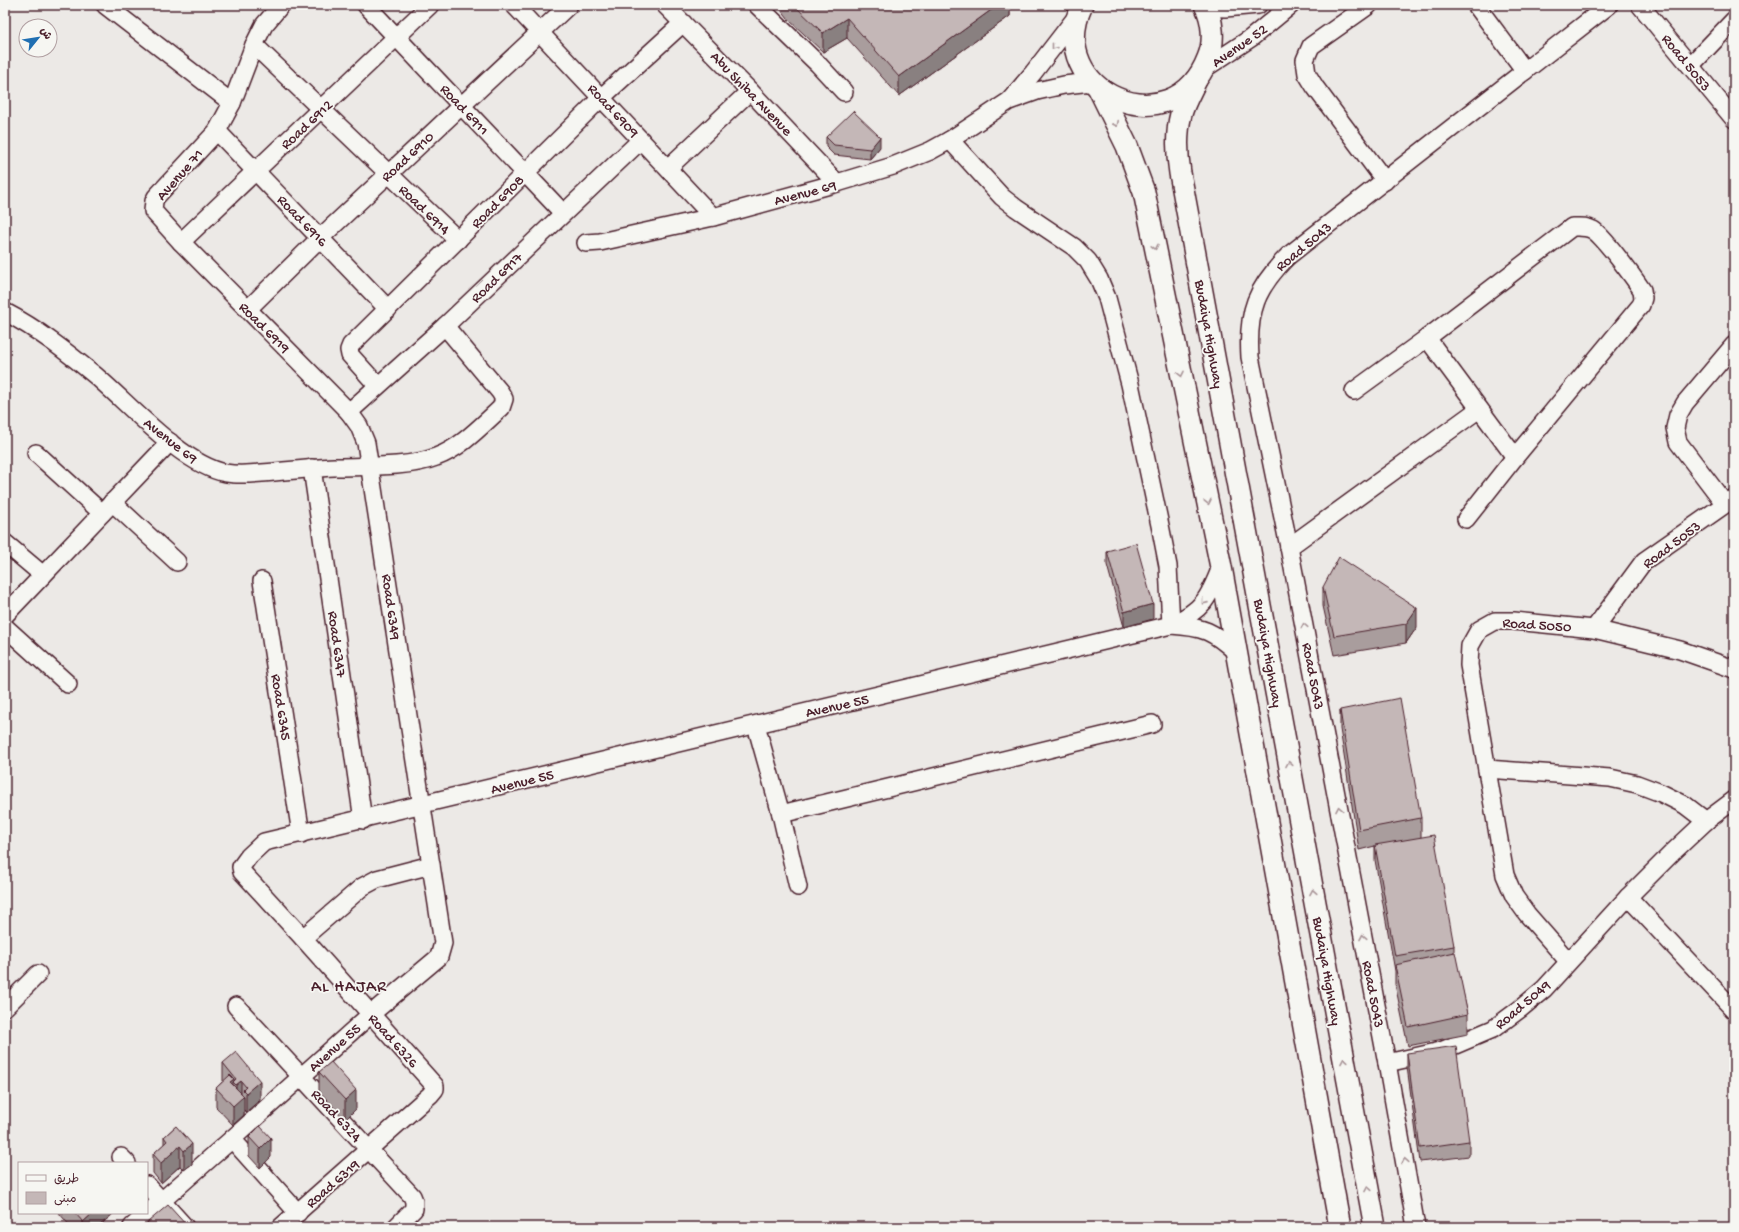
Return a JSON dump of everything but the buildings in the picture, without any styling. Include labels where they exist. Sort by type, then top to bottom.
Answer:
[{"type":"main road","name":"Budaiya Highway","points":[[1206,6],[1211,22],[1212,38],[1210,54],[1181,113],[1178,127],[1178,158],[1180,173],[1375,1227]]},
{"type":"main road","points":[[1080,10],[1074,39],[1080,62],[1096,85],[1127,146],[1144,192],[1221,567],[1340,1227]]},
{"type":"main road","points":[[1096,85],[1118,100],[1139,105],[1160,103],[1180,94],[1200,74]]},
{"type":"street","points":[[105,5],[232,103]]},
{"type":"street","name":"Avenue 71","points":[[181,242],[153,211],[154,201],[217,131],[232,103],[254,45],[264,25],[281,5]]},
{"type":"street","name":"Road 6911","points":[[366,5],[563,213]]},
{"type":"street","name":"Road 6912","points":[[181,242],[322,110],[430,5]]},
{"type":"street","name":"Road 6909","points":[[514,5],[713,217]]},
{"type":"street","name":"Road 6910","points":[[248,309],[320,238],[569,5]]},
{"type":"street","name":"Abu Shiba Avenue","points":[[665,5],[750,91],[837,183]]},
{"type":"street","points":[[757,5],[844,92]]},
{"type":"street","name":"Avenue 52","points":[[1206,6],[1225,8],[1258,5]]},
{"type":"street","name":"Avenue 52","points":[[1200,74],[1251,38],[1291,5]]},
{"type":"street","points":[[1369,5],[1311,46],[1305,60],[1307,74],[1315,87],[1385,181]]},
{"type":"street","points":[[1476,5],[1525,71]]},
{"type":"street","name":"Road 5043","points":[[1416,1227],[1387,1063],[1289,546],[1250,357],[1249,334],[1252,312],[1260,290],[1272,272],[1288,256],[1609,5]]},
{"type":"street","name":"Road 5053","points":[[1640,5],[1734,119]]},
{"type":"street","name":"Avenue 69","points":[[1009,101],[1033,73],[1080,10]]},
{"type":"street","points":[[1691,65],[1734,20]]},
{"type":"street","name":"Road 6908","points":[[377,385],[350,354],[349,350],[351,345],[602,97],[683,22]]},
{"type":"street","name":"Road 6914","points":[[254,45],[458,240]]},
{"type":"street","name":"Avenue 69","points":[[586,243],[600,242],[713,217],[893,166],[930,151],[950,140],[1009,101],[1037,91],[1064,85],[1096,85]]},
{"type":"street","points":[[668,168],[750,91]]},
{"type":"street","name":"Road 6916","points":[[217,131],[388,308]]},
{"type":"street","name":"Road 6917","points":[[349,412],[377,385],[445,326],[641,140]]},
{"type":"street","points":[[950,140],[1002,197],[1074,247],[1088,261],[1100,279],[1107,298],[1130,384],[1161,530],[1168,566],[1171,625]]},
{"type":"street","points":[[1354,391],[1427,338],[1572,227],[1583,226],[1594,230],[1642,290],[1643,298],[1641,305],[1515,457],[1466,519]]},
{"type":"street","name":"Road 6919","points":[[181,242],[349,412]]},
{"type":"street","name":"Avenue 69","points":[[5,312],[68,354],[170,442],[193,459],[208,467],[241,475],[312,468],[404,464],[436,457],[457,445],[502,408],[504,404],[503,396],[445,326]]},
{"type":"street","points":[[1427,338],[1515,457]]},
{"type":"street","name":"Road 5053","points":[[1594,629],[1644,561],[1730,501],[1678,442],[1675,428],[1678,415],[1685,403],[1734,345]]},
{"type":"street","points":[[1289,546],[1479,408]]},
{"type":"street","name":"Road 6349","points":[[349,412],[359,426],[366,443],[371,466],[421,806]]},
{"type":"street","points":[[5,615],[170,442]]},
{"type":"street","points":[[36,453],[177,562]]},
{"type":"street","name":"Road 6347","points":[[312,468],[363,820]]},
{"type":"street","points":[[5,543],[43,575]]},
{"type":"street","name":"Avenue 55","points":[[148,1213],[371,1014],[439,957],[443,943],[421,806],[1171,625],[1187,618],[1203,604],[1214,586],[1221,567]]},
{"type":"street","name":"Road 6345","points":[[262,580],[301,834]]},
{"type":"street","name":"Road 5050","points":[[1568,961],[1527,914],[1514,896],[1504,875],[1469,665],[1470,646],[1479,630],[1495,622],[1514,621],[1594,629],[1680,650],[1734,669]]},
{"type":"street","name":"Avenue 55","points":[[1171,625],[1193,626],[1204,629],[1214,634],[1237,653]]},
{"type":"street","points":[[5,627],[68,684]]},
{"type":"street","points":[[781,814],[1152,724]]},
{"type":"street","points":[[756,725],[781,814],[798,887]]},
{"type":"street","points":[[1487,769],[1610,778],[1636,784],[1661,793],[1685,805],[1706,821]]},
{"type":"street","name":"Road 5049","points":[[1387,1063],[1441,1051],[1493,1029],[1544,989],[1628,897],[1706,821],[1734,800]]},
{"type":"street","points":[[301,834],[421,806]]},
{"type":"street","name":"Road 6326","points":[[301,834],[264,842],[259,845],[249,856],[241,870],[433,1082],[435,1089]]},
{"type":"street","points":[[303,938],[362,887],[377,879],[431,865]]},
{"type":"street","points":[[1628,897],[1734,1010]]},
{"type":"street","points":[[5,1007],[38,974]]},
{"type":"street","name":"Road 6324","points":[[236,1006],[302,1076],[414,1201],[415,1206],[412,1212],[396,1227]]},
{"type":"street","name":"Road 6319","points":[[281,1227],[430,1096],[435,1089]]},
{"type":"street","points":[[232,1139],[298,1213]]},
{"type":"street","points":[[148,1186],[185,1227]]},
{"type":"street","name":"Avenue 55","points":[[132,1227],[146,1214]]},
{"type":"district","name":"AL HAJAR","points":[[349,985]]}]
